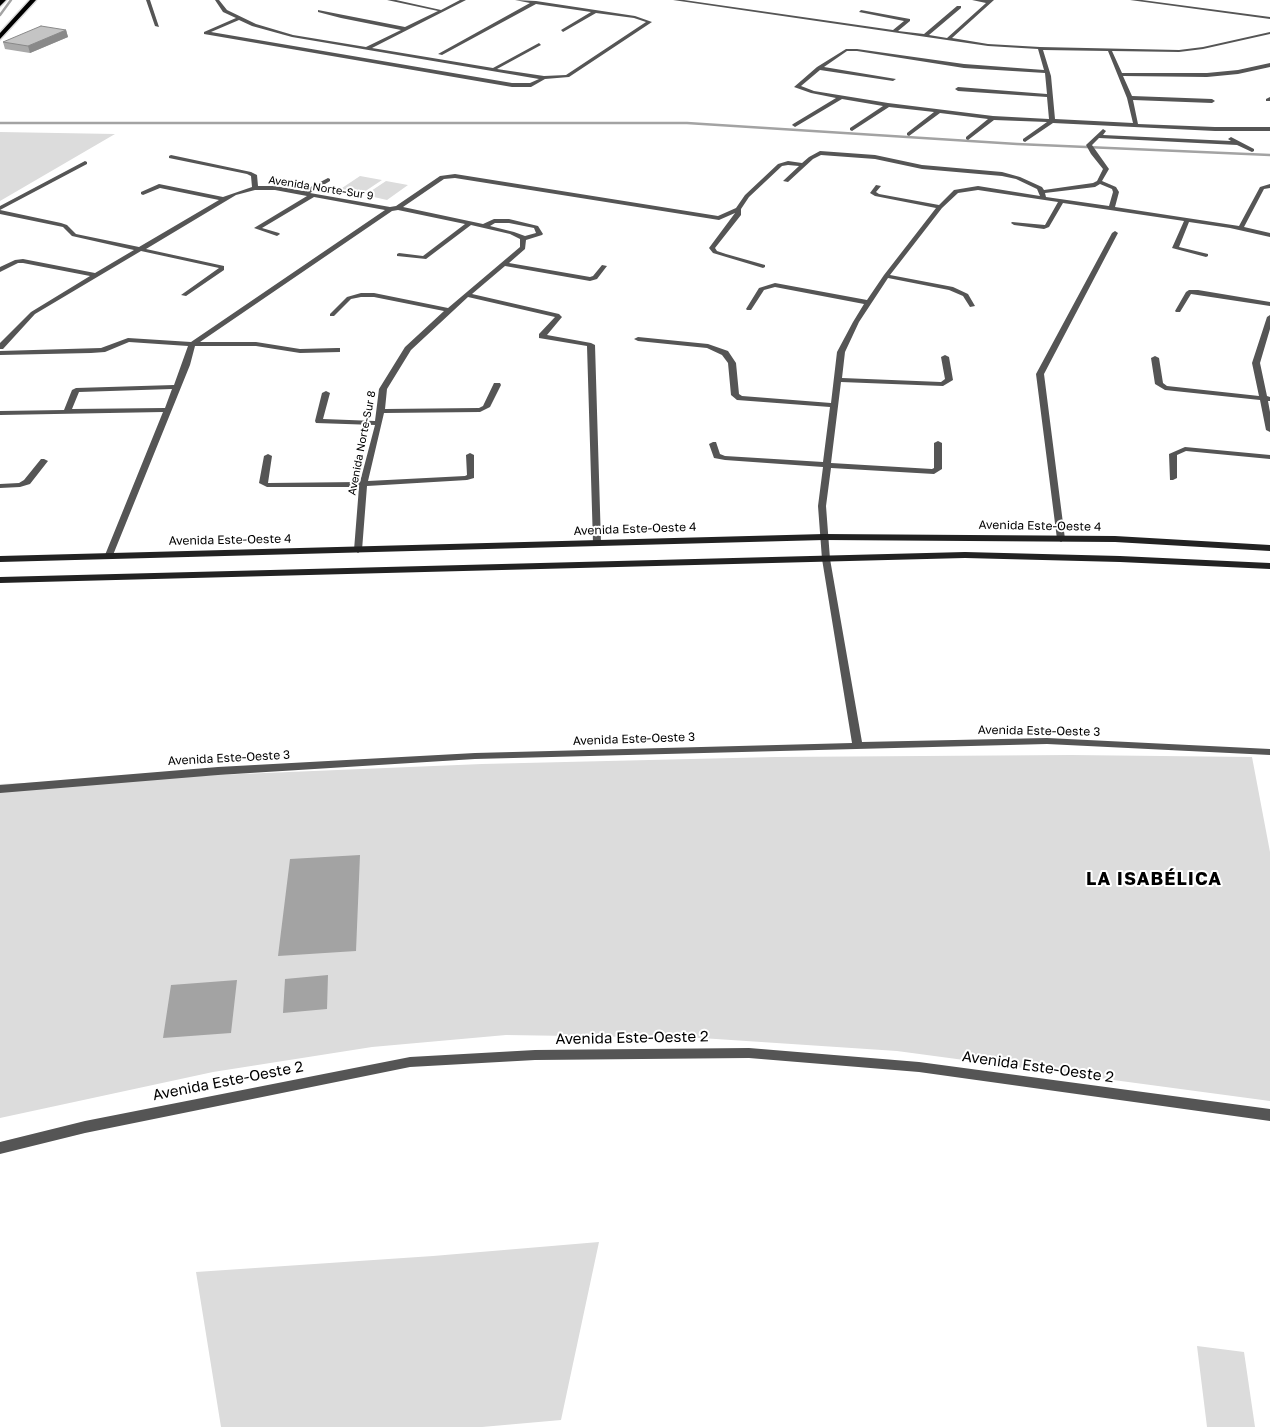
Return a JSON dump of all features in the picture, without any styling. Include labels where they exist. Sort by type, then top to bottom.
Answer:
[{"type":"main road","points":[[0,4],[3,0]]},
{"type":"main road","points":[[0,38],[6,24],[33,0]]},
{"type":"main road","name":"Avenida Este-Oeste 4","points":[[0,558],[824,537],[1061,539],[1191,543],[1270,548]]},
{"type":"main road","points":[[0,580],[974,555],[1207,562],[1270,566]]},
{"type":"street","points":[[148,0],[158,26]]},
{"type":"street","points":[[217,0],[225,11],[239,18],[254,25],[292,36],[495,68],[544,78],[567,76],[650,22],[635,17],[537,1],[517,0]]},
{"type":"street","points":[[389,0],[442,10]]},
{"type":"street","points":[[368,48],[464,0]]},
{"type":"street","points":[[675,0],[988,45],[1040,48],[1110,51],[1195,49],[1270,33]]},
{"type":"street","points":[[974,0],[991,1]]},
{"type":"street","points":[[1132,0],[1270,18]]},
{"type":"street","points":[[440,54],[537,1]]},
{"type":"street","points":[[948,39],[991,1]]},
{"type":"street","points":[[925,36],[959,7]]},
{"type":"street","points":[[320,11],[341,17],[406,29]]},
{"type":"street","points":[[563,31],[596,11]]},
{"type":"street","points":[[861,11],[908,20],[894,31]]},
{"type":"street","points":[[239,18],[206,33],[512,85],[531,85],[544,78]]},
{"type":"street","points":[[495,68],[538,44]]},
{"type":"street","points":[[1040,48],[1047,72],[1052,121]]},
{"type":"street","points":[[1047,72],[964,66],[846,50],[819,68],[797,85],[797,87],[802,90],[888,105],[993,118],[1109,125],[1270,129]]},
{"type":"street","points":[[1110,51],[1130,98],[1136,125]]},
{"type":"street","points":[[1119,74],[1207,75],[1238,72],[1270,65]]},
{"type":"street","points":[[819,68],[893,79]]},
{"type":"street","points":[[958,89],[1050,96]]},
{"type":"street","points":[[794,125],[841,97]]},
{"type":"street","points":[[1130,98],[1212,101]]},
{"type":"street","points":[[852,128],[888,105]]},
{"type":"street","points":[[909,134],[938,112]]},
{"type":"street","points":[[968,138],[993,118]]},
{"type":"street","points":[[1025,140],[1052,121]]},
{"type":"street","points":[[1043,195],[1095,186],[1100,182],[1106,169],[1089,145],[1109,125]]},
{"type":"street","points":[[1215,129],[1252,150]]},
{"type":"street","points":[[1099,136],[1237,143]]},
{"type":"street","points":[[786,181],[820,153],[863,156],[922,167],[1002,174],[1040,188],[1043,195]]},
{"type":"street","points":[[172,157],[249,173],[254,175],[255,188]]},
{"type":"street","points":[[0,210],[85,163]]},
{"type":"street","points":[[108,555],[177,387],[192,344],[442,177],[455,176],[714,218],[727,215],[738,209],[748,196],[777,167],[788,163],[804,165]]},
{"type":"street","points":[[305,194],[328,180]]},
{"type":"street","points":[[1100,182],[1114,188],[1116,192],[1111,209]]},
{"type":"street","points":[[143,193],[159,186],[224,198]]},
{"type":"street","points":[[878,186],[872,193],[940,207]]},
{"type":"street","points":[[1241,228],[1262,188],[1270,186]]},
{"type":"street","name":"Avenida Norte-Sur 9","points":[[0,347],[33,314],[224,198],[255,188],[276,188],[470,223],[512,233],[523,238]]},
{"type":"street","points":[[857,745],[826,559],[822,506],[841,352],[856,322],[886,276],[940,207],[956,191],[978,188],[1043,195],[1061,201],[1241,228],[1270,235]]},
{"type":"street","points":[[277,234],[257,228],[314,195]]},
{"type":"street","points":[[1014,223],[1044,227],[1061,201]]},
{"type":"street","points":[[738,209],[738,215],[712,248],[715,252],[763,266]]},
{"type":"street","points":[[0,210],[65,226],[74,235],[222,267],[222,269],[184,294]]},
{"type":"street","points":[[1187,220],[1175,248],[1206,254]]},
{"type":"street","points":[[484,226],[494,221],[509,221],[536,228],[540,234],[523,238]]},
{"type":"street","points":[[399,255],[424,258],[470,223]]},
{"type":"street","points":[[1061,539],[1040,374],[1116,234]]},
{"type":"street","name":"Avenida Norte-Sur 8","points":[[358,550],[363,484],[379,423],[383,389],[408,349],[449,310],[522,248],[523,238]]},
{"type":"street","points":[[0,270],[18,260],[96,275]]},
{"type":"street","points":[[504,264],[590,279],[596,278],[604,266]]},
{"type":"street","points":[[886,276],[951,288],[966,295],[972,306]]},
{"type":"street","points":[[750,309],[761,289],[775,285],[870,302]]},
{"type":"street","points":[[1178,311],[1189,292],[1270,304]]},
{"type":"street","points":[[332,315],[349,298],[361,295],[374,295],[449,310]]},
{"type":"street","points":[[466,295],[557,315],[558,317],[542,336],[591,345],[597,543]]},
{"type":"street","points":[[1270,317],[1256,363],[1267,398],[1270,430]]},
{"type":"street","points":[[638,339],[708,346],[725,353],[732,363],[735,395],[740,398],[833,405]]},
{"type":"street","points":[[0,353],[102,350],[128,340],[192,344],[256,344],[296,351],[337,350]]},
{"type":"street","points":[[839,380],[943,384],[949,380],[945,357]]},
{"type":"street","points":[[1155,358],[1159,384],[1165,388],[1267,398]]},
{"type":"street","points":[[381,411],[480,410],[486,407],[497,385]]},
{"type":"street","points":[[67,412],[76,390],[177,387]]},
{"type":"street","points":[[326,393],[318,421],[321,423],[379,423]]},
{"type":"street","points":[[0,414],[167,410]]},
{"type":"street","points":[[713,444],[717,456],[725,458],[934,472],[938,469],[938,442]]},
{"type":"street","points":[[1173,478],[1173,454],[1185,448],[1270,457]]},
{"type":"street","points":[[268,456],[263,483],[267,485],[363,484],[467,478],[471,476],[470,455]]},
{"type":"street","points":[[0,486],[20,485],[27,482],[44,461]]},
{"type":"street","name":"Avenida Este-Oeste 3","points":[[0,789],[218,770],[264,769],[421,758],[857,745],[1047,741],[1270,752]]},
{"type":"street","name":"Avenida Este-Oeste 2","points":[[0,1148],[85,1126],[410,1062],[535,1055],[749,1053],[919,1067],[1270,1115]]},
{"type":"shaded area","points":[[0,132],[115,134],[0,201]]},
{"type":"shaded area","points":[[360,176],[382,180],[361,194],[339,190]]},
{"type":"shaded area","points":[[386,181],[408,185],[387,200],[365,195]]},
{"type":"shaded area","points":[[1071,755],[1252,757],[1270,852],[1270,1101],[897,1051],[701,1038],[506,1035],[372,1047],[213,1072],[0,1118],[0,784],[482,764],[775,757]]},
{"type":"shaded area","points":[[360,855],[356,951],[278,956],[290,859]]},
{"type":"shaded area","points":[[328,975],[327,1009],[283,1013],[285,979]]},
{"type":"shaded area","points":[[237,980],[231,1033],[163,1038],[171,985]]},
{"type":"shaded area","points":[[599,1242],[561,1420],[482,1427],[221,1427],[196,1272],[433,1256]]},
{"type":"shaded area","points":[[1197,1346],[1244,1352],[1255,1427],[1207,1427]]},
{"type":"building","points":[[41,26],[66,30],[28,46],[3,42]]},
{"type":"waterway","points":[[0,15],[11,0]]},
{"type":"waterway","points":[[0,123],[687,123],[1017,144],[1270,155]]},
{"type":"district","name":"LA ISABÉLICA","points":[[1154,879]]}]
